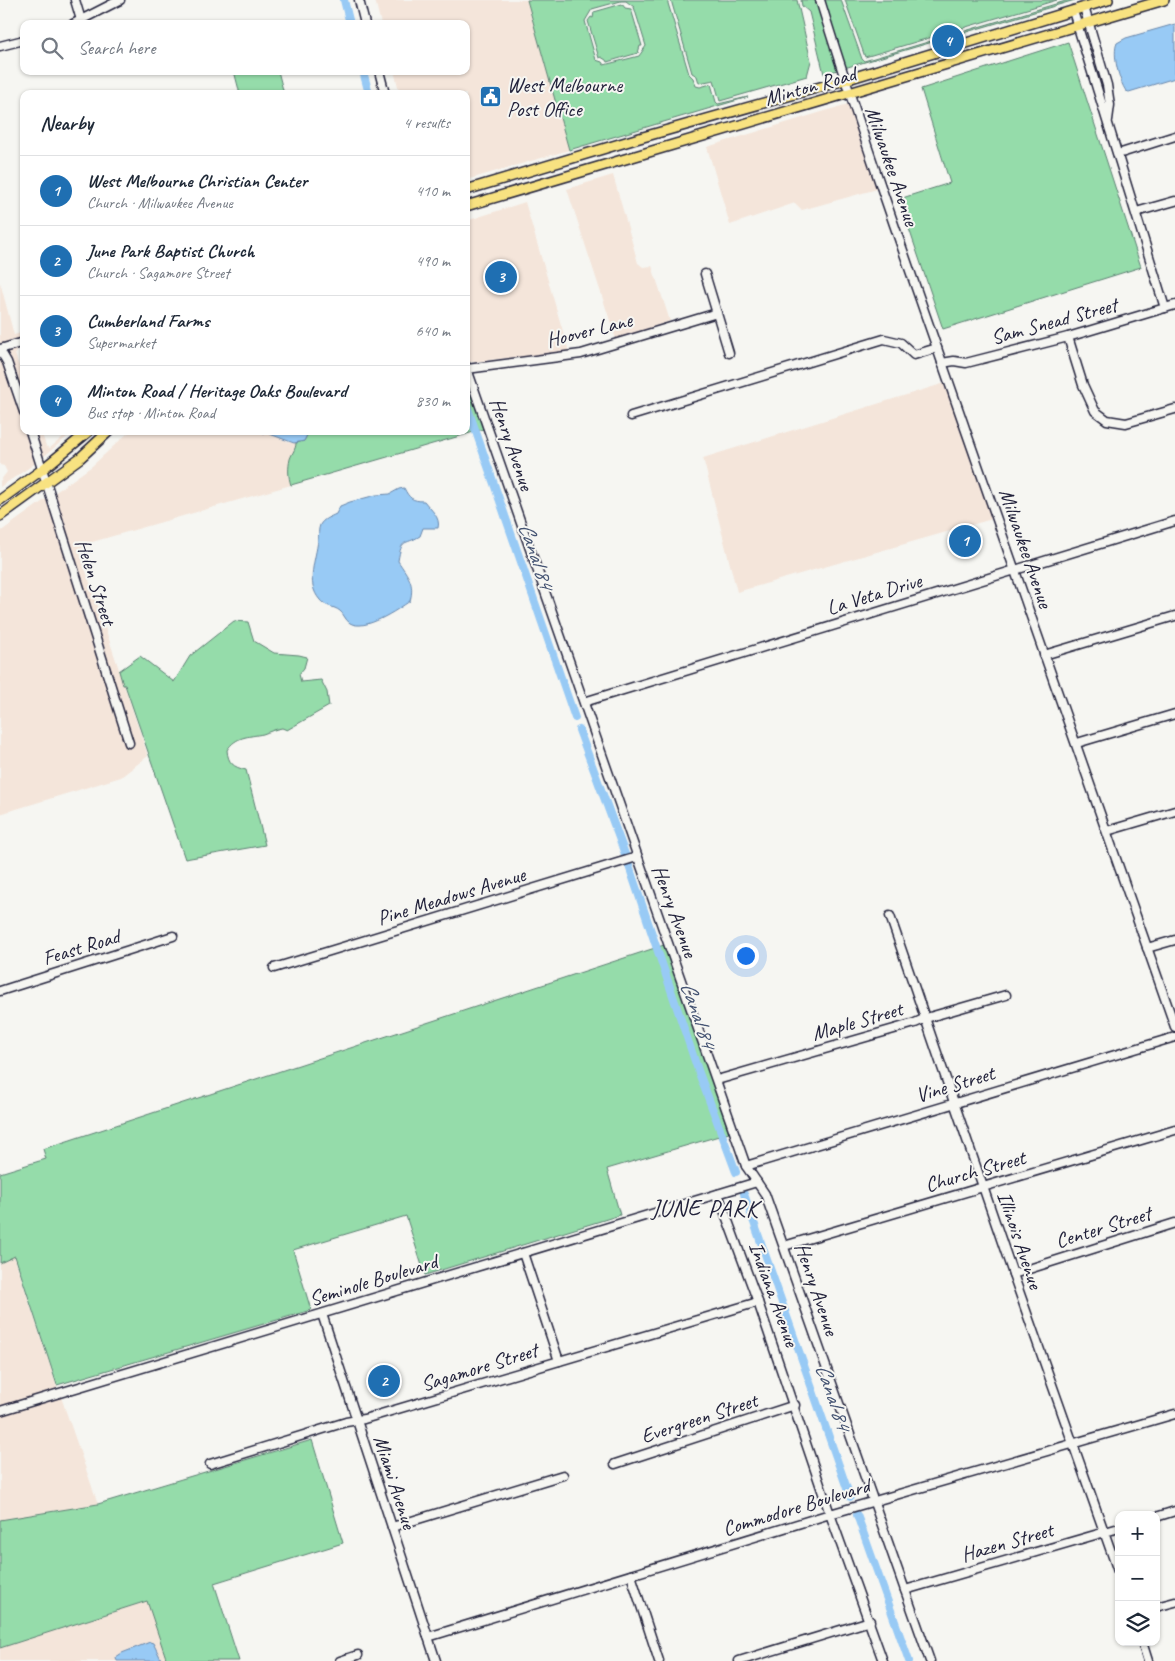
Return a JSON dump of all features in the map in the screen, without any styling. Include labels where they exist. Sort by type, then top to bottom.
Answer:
[{"type":"main road","name":"Minton Road","points":[[470,189],[844,80],[1108,0]]},
{"type":"main road","name":"Minton Road","points":[[470,205],[1164,0]]},
{"type":"main road","points":[[0,500],[43,469],[84,435]]},
{"type":"main road","points":[[0,516],[80,458],[105,435]]},
{"type":"street","points":[[75,0],[77,20]]},
{"type":"street","points":[[81,20],[120,0]]},
{"type":"street","points":[[359,0],[364,20]]},
{"type":"street","name":"Milwaukee Avenue","points":[[820,0],[844,80],[1175,1027]]},
{"type":"street","points":[[1084,7],[1108,90],[1110,105],[1108,120]]},
{"type":"street","points":[[1073,10],[1165,308]]},
{"type":"street","points":[[0,46],[20,41]]},
{"type":"street","points":[[1089,64],[1100,61]]},
{"type":"street","points":[[380,75],[384,90]]},
{"type":"street","points":[[1098,93],[1108,90]]},
{"type":"street","points":[[1118,154],[1175,136]]},
{"type":"street","points":[[1136,212],[1175,201]]},
{"type":"street","points":[[705,274],[729,353]]},
{"type":"street","name":"Sam Snead Street","points":[[942,363],[954,361],[966,363],[1068,337],[1175,305]]},
{"type":"street","name":"Hoover Lane","points":[[470,367],[581,354],[717,312]]},
{"type":"street","points":[[1068,337],[1083,385],[1095,411],[1107,420],[1126,423],[1175,409]]},
{"type":"street","points":[[631,416],[884,340],[901,343],[914,355],[937,348]]},
{"type":"street","points":[[20,343],[0,350],[7,362],[20,400]]},
{"type":"street","name":"Henry Avenue","points":[[470,376],[746,1166],[765,1194],[930,1661]]},
{"type":"street","name":"Helen Street","points":[[31,435],[129,743]]},
{"type":"street","name":"La Veta Drive","points":[[584,702],[1175,521]]},
{"type":"street","points":[[1044,655],[1175,616]]},
{"type":"street","points":[[1077,743],[1175,714]]},
{"type":"street","points":[[1107,830],[1175,811]]},
{"type":"street","name":"Pine Meadows Avenue","points":[[274,968],[638,857]]},
{"type":"street","name":"Illinois Avenue","points":[[890,916],[1115,1563]]},
{"type":"street","name":"Feast Road","points":[[0,991],[173,936]]},
{"type":"street","points":[[1147,948],[1175,940]]},
{"type":"street","name":"Maple Street","points":[[717,1080],[1006,995]]},
{"type":"street","name":"Vine Street","points":[[746,1166],[1175,1037]]},
{"type":"street","name":"Church Street","points":[[784,1246],[1175,1130]]},
{"type":"street","name":"Seminole Boulevard","points":[[0,1412],[757,1182]]},
{"type":"street","name":"Indiana Avenue","points":[[718,1194],[795,1405],[830,1514],[883,1661]]},
{"type":"street","name":"Center Street","points":[[1013,1274],[1175,1223]]},
{"type":"street","points":[[523,1253],[559,1361]]},
{"type":"street","name":"Sagamore Street","points":[[210,1464],[356,1419],[364,1419],[758,1302]]},
{"type":"street","name":"Miami Avenue","points":[[322,1314],[436,1661]]},
{"type":"street","name":"Evergreen Street","points":[[615,1464],[795,1405]]},
{"type":"street","name":"Commodore Boulevard","points":[[428,1637],[830,1514],[1175,1414]]},
{"type":"street","points":[[392,1527],[564,1474]]},
{"type":"street","points":[[1160,1515],[1175,1511]]},
{"type":"street","name":"Hazen Street","points":[[904,1590],[1115,1529]]},
{"type":"street","points":[[631,1575],[659,1661]]},
{"type":"street","points":[[1160,1607],[1175,1602]]},
{"type":"street","points":[[739,1661],[870,1621]]},
{"type":"street","points":[[1143,1646],[1148,1661]]},
{"type":"street","points":[[340,1661],[358,1655]]},
{"type":"shaded area","points":[[375,0],[527,0],[569,150],[470,179],[470,90],[399,90],[395,75],[470,75],[470,20],[380,20]]},
{"type":"shaded area","points":[[848,104],[877,189],[802,210],[795,203],[730,225],[707,147]]},
{"type":"shaded area","points":[[613,175],[638,263],[643,267],[652,266],[670,321],[616,339],[567,189]]},
{"type":"shaded area","points":[[525,202],[569,352],[470,362],[470,220]]},
{"type":"shaded area","points":[[0,282],[14,335],[20,333],[20,350],[16,351],[15,354],[20,369],[20,435],[42,435],[46,446],[50,448],[65,435],[69,435],[36,463],[0,487],[0,481],[7,472],[4,466],[0,465]]},
{"type":"shaded area","points":[[945,383],[992,519],[737,592],[703,458]]},
{"type":"shaded area","points":[[126,435],[272,435],[283,438],[288,442],[296,443],[290,459],[288,476],[291,485],[92,542],[79,550],[148,756],[121,777],[0,814],[0,532],[92,466]]},
{"type":"shaded area","points":[[14,1256],[58,1390],[0,1407],[0,1263]]},
{"type":"shaded area","points":[[61,1397],[98,1504],[0,1520],[0,1416]]},
{"type":"shaded area","points":[[148,1601],[167,1661],[162,1661],[153,1643],[150,1642],[122,1653],[116,1657],[117,1661],[0,1661],[0,1648]]},
{"type":"green space","points":[[527,0],[667,0],[689,74],[696,86],[700,87],[711,84],[718,104],[748,97],[569,150]],"holes":[[[626,1],[634,7],[646,46],[639,56],[604,65],[596,60],[585,21],[592,9]]]},
{"type":"green space","points":[[671,0],[797,0],[811,61],[807,76],[720,101],[714,80],[699,83],[697,76],[692,73]]},
{"type":"green space","points":[[801,0],[841,0],[864,61],[1069,0],[1075,0],[824,74],[809,12],[802,6]]},
{"type":"green space","points":[[845,0],[1057,0],[865,57]]},
{"type":"green space","points":[[622,4],[625,8],[631,9],[642,46],[640,46],[638,53],[607,62],[601,57],[599,58],[588,21],[591,17],[593,18],[594,12]]},
{"type":"green space","points":[[1068,42],[1141,267],[943,329],[899,199],[950,183],[921,89]]},
{"type":"green space","points":[[235,75],[279,75],[283,90],[239,90]]},
{"type":"green space","points":[[470,390],[484,429],[470,433]]},
{"type":"green space","points":[[307,435],[463,435],[291,485],[289,478],[290,459],[296,443],[304,441]]},
{"type":"green space","points":[[234,621],[248,622],[254,641],[274,653],[307,657],[304,668],[299,674],[301,682],[321,680],[327,692],[329,706],[287,730],[282,728],[243,738],[234,742],[227,750],[232,764],[246,770],[265,845],[185,859],[119,671],[140,656],[174,682],[190,656]]},
{"type":"green space","points":[[664,945],[698,1038],[729,1133],[607,1169],[620,1215],[425,1275],[406,1216],[293,1250],[311,1310],[57,1385],[15,1256],[0,1263],[0,1173],[46,1159],[43,1149]]},
{"type":"green space","points":[[312,1440],[343,1543],[214,1583],[239,1661],[167,1661],[147,1601],[0,1648],[0,1520],[98,1504]]},
{"type":"water","points":[[1175,24],[1175,78],[1129,92],[1126,91],[1117,67],[1115,54],[1117,43],[1126,38]]},
{"type":"water","points":[[272,435],[307,435],[304,441],[294,443]]},
{"type":"water","points":[[404,488],[411,498],[424,501],[434,513],[439,524],[438,528],[423,528],[420,536],[402,545],[398,561],[411,584],[410,601],[381,619],[364,625],[350,623],[340,611],[322,602],[313,586],[312,579],[320,525],[336,514],[340,506],[376,495],[390,494]]},
{"type":"water","points":[[150,1642],[153,1643],[162,1661],[117,1661],[116,1657],[122,1653]]},
{"type":"waterway","name":"Canal 84","points":[[344,0],[349,20]]},
{"type":"waterway","name":"Canal 84","points":[[364,75],[368,90]]},
{"type":"waterway","name":"Canal 84","points":[[470,415],[575,718]]},
{"type":"waterway","name":"Canal 84","points":[[579,730],[625,854]]},
{"type":"waterway","name":"Canal 84","points":[[629,866],[699,1073],[736,1172]]},
{"type":"waterway","name":"Canal 84","points":[[744,1194],[850,1497]]},
{"type":"waterway","name":"Canal 84","points":[[857,1515],[909,1661]]},
{"type":"place","name":"Minton Road / Heritage Oaks Boulevard","points":[[948,41]]},
{"type":"place","name":"West Melbourne Post Office","points":[[491,97]]},
{"type":"place","name":"Cumberland Farms","points":[[501,277]]},
{"type":"place","name":"West Melbourne Christian Center","points":[[965,541]]},
{"type":"place","name":"June Park Baptist Church","points":[[384,1381]]},
{"type":"district","name":"JUNE PARK","points":[[705,1208]]}]
